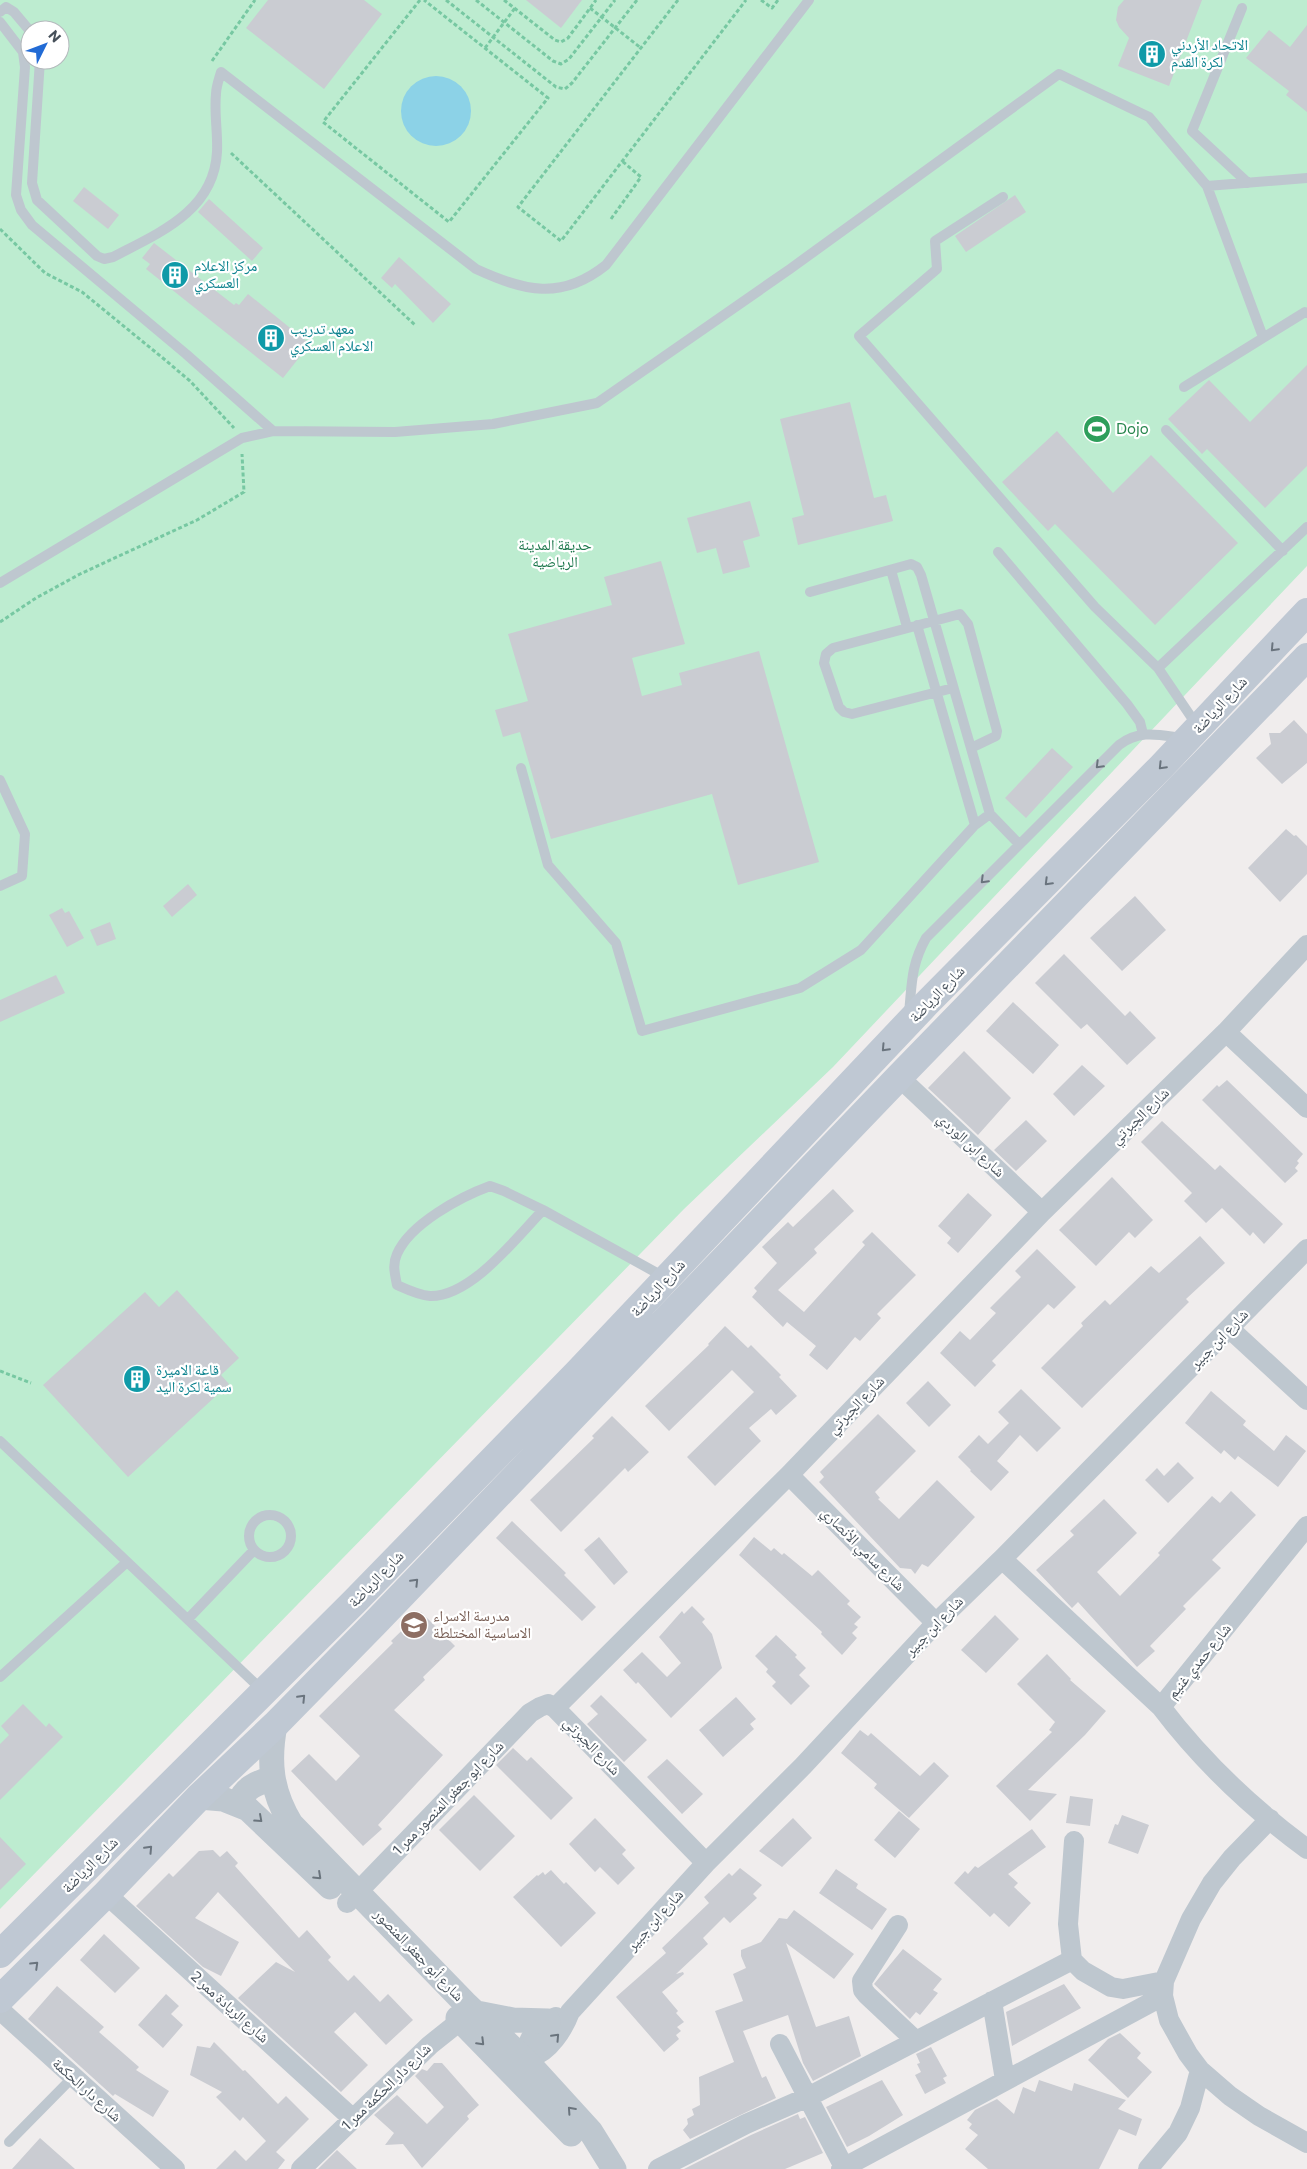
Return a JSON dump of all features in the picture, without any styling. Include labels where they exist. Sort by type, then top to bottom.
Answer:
[{"type":"main road","name":"شارع الرياضة","points":[[0,1954],[355,1601],[667,1279],[909,1023],[1194,733],[1307,612]]},
{"type":"main road","name":"شارع الرياضة","points":[[0,1999],[106,1894],[199,1797],[275,1725],[1307,657]]},
{"type":"main road","points":[[1194,733],[1219,748]]},
{"type":"main road","points":[[493,1458],[514,1479]]},
{"type":"street","name":"شارع الجبرتي","points":[[706,1863],[555,1708],[789,1475],[1042,1212],[1226,1032],[1307,945]]},
{"type":"street","points":[[1226,1032],[1307,1108]]},
{"type":"street","name":"شارع ابن الوردي","points":[[900,1077],[1042,1212]]},
{"type":"street","name":"شارع ابن جبير","points":[[514,2067],[527,2042],[559,2017],[706,1863],[803,1766],[936,1622],[1002,1559],[1307,1249]]},
{"type":"street","points":[[1230,1328],[1307,1400]]},
{"type":"street","name":"شارع سامي الأنصاري","points":[[789,1475],[936,1622]]},
{"type":"street","name":"شارع حمدي غنيم","points":[[1307,1526],[1162,1707],[1190,1744],[1270,1819],[1307,1848]]},
{"type":"street","points":[[1002,1559],[1162,1707]]},
{"type":"street","name":"شارع ابو جعفر المنصور ممر 1","points":[[353,1898],[530,1713],[540,1706],[548,1704],[555,1708]]},
{"type":"street","name":"شارع أبو جعفر المنصور","points":[[275,1725],[270,1754],[271,1779],[276,1795],[290,1824],[353,1898],[514,2067],[591,2132],[612,2167]]},
{"type":"street","points":[[238,1804],[244,1793],[252,1785],[271,1779]]},
{"type":"street","name":"شارع أبو جعفر المنصور","points":[[199,1797],[216,1797],[238,1804],[260,1819],[353,1898]]},
{"type":"street","points":[[1270,1819],[1232,1858],[1212,1883],[1191,1919],[1163,1988],[1169,2020],[1188,2054],[1200,2070],[1230,2096],[1259,2116],[1307,2142]]},
{"type":"street","points":[[1074,1841],[1068,1924],[1072,1960],[1083,1971],[1111,1987],[1123,1990],[1163,1988]]},
{"type":"street","name":"شارع الريادة ممر 2","points":[[106,1894],[353,2119]]},
{"type":"street","points":[[898,1925],[862,1981],[862,1985],[867,1995],[915,2040]]},
{"type":"street","points":[[658,2169],[746,2124],[808,2097],[1072,1960]]},
{"type":"street","points":[[780,2044],[842,2168],[1005,2080],[1163,1988]]},
{"type":"street","points":[[992,2001],[1005,2080]]},
{"type":"street","name":"شارع دار الحكمة","points":[[0,2010],[166,2166]]},
{"type":"street","points":[[468,2017],[513,2020],[559,2017]]},
{"type":"street","name":"شارع دار الحكمة ممر 1","points":[[301,2169],[430,2045],[468,2017]]},
{"type":"street","points":[[1148,2169],[1178,2133],[1190,2108],[1200,2070]]},
{"type":"lane","points":[[39,70],[32,183],[37,200],[97,256],[104,259],[113,257],[175,224],[200,200],[209,185],[217,151],[216,93],[221,72],[476,269],[506,283],[525,288],[543,289],[569,286],[590,278],[606,265],[809,0]]},
{"type":"lane","points":[[0,12],[6,7],[14,12],[21,20]]},
{"type":"lane","points":[[1242,8],[1192,131],[1248,182]]},
{"type":"lane","points":[[0,22],[24,52],[25,67],[16,195],[21,210],[32,225],[186,354],[273,431]]},
{"type":"lane","points":[[0,583],[242,438],[273,431],[395,432],[483,425],[597,403],[790,269],[1059,74],[1149,117],[1207,186],[1263,337]]},
{"type":"lane","points":[[1207,186],[1307,178]]},
{"type":"lane","points":[[909,1023],[916,955],[926,938],[1119,745],[1129,738],[1143,734],[1194,733],[1158,668],[1095,607],[859,336],[937,269],[935,241],[1003,197]]},
{"type":"lane","points":[[1184,387],[1263,337],[1305,312],[1307,313]]},
{"type":"lane","points":[[1166,430],[1283,551]]},
{"type":"lane","points":[[1158,668],[1307,527]]},
{"type":"lane","points":[[998,552],[1127,704],[1140,722],[1143,734]]},
{"type":"lane","points":[[810,592],[911,564],[916,567],[921,576],[990,814],[1019,844]]},
{"type":"lane","points":[[891,570],[936,693],[975,825]]},
{"type":"lane","points":[[953,688],[852,714],[844,712],[839,707],[824,663],[826,654],[833,648],[960,614],[968,624],[997,731],[996,736],[971,748]]},
{"type":"lane","points":[[521,768],[548,865],[616,942],[642,1031],[800,988],[853,955],[861,950],[975,825],[990,814]]},
{"type":"lane","points":[[0,780],[25,834],[22,876],[0,886]]},
{"type":"lane","points":[[543,1210],[499,1256],[456,1290],[431,1296],[415,1294],[398,1285],[394,1268],[397,1254],[403,1244],[422,1223],[471,1193],[490,1186],[543,1210],[667,1279]]},
{"type":"lane","points":[[0,1441],[264,1692]]},
{"type":"lane","points":[[271,1515],[284,1520],[290,1532],[290,1539],[285,1551],[279,1555],[266,1556],[254,1550],[249,1537],[253,1524],[264,1516],[271,1515]]},
{"type":"lane","points":[[188,1619],[254,1550]]},
{"type":"lane","points":[[0,1677],[128,1562]]},
{"type":"lane","points":[[9,2142],[73,2077]]},
{"type":"path","points":[[420,0],[323,122],[449,222],[548,98],[424,0]]},
{"type":"path","points":[[446,0],[556,87],[565,89],[572,83],[637,0]]},
{"type":"path","points":[[476,0],[553,61],[561,64],[569,59],[615,0]]},
{"type":"path","points":[[504,0],[555,40],[561,42],[568,38],[596,0]]},
{"type":"path","points":[[678,0],[518,207],[561,240],[746,0]]},
{"type":"path","points":[[761,0],[772,8],[778,0]]},
{"type":"path","points":[[486,48],[515,8]]},
{"type":"path","points":[[590,8],[641,48]]},
{"type":"path","points":[[216,139],[415,324]]},
{"type":"path","points":[[611,219],[641,177],[622,161]]},
{"type":"path","points":[[0,229],[45,273],[82,292],[184,375],[223,415],[242,438],[244,492],[197,520],[80,574],[36,598],[0,622]]},
{"type":"path","points":[[0,237],[4,233]]},
{"type":"path","points":[[0,1371],[32,1383]]},
{"type":"green space","name":"حديقة المدينة الرياضية","points":[[0,0],[1307,0],[1307,566],[833,1067],[684,1209],[0,1909]]},
{"type":"water","points":[[436,76],[449,79],[461,86],[468,98],[471,111],[468,124],[461,136],[449,143],[436,146],[423,143],[411,136],[404,124],[401,111],[404,98],[411,86],[423,79]]},
{"type":"building","points":[[268,0],[364,0],[382,14],[324,89],[246,28]]},
{"type":"building","points":[[526,0],[582,0],[561,28]]},
{"type":"building","name":"الاتحاد الأردني لكرة القدم","points":[[1124,0],[1202,0],[1169,86],[1118,66],[1129,38],[1119,27],[1116,20],[1118,7]]},
{"type":"building","points":[[1307,25],[1307,112],[1286,95],[1289,91],[1246,58],[1269,30],[1290,47]]},
{"type":"building","points":[[84,187],[119,215],[108,229],[73,201]]},
{"type":"building","points":[[1015,195],[1026,212],[966,252],[955,236]]},
{"type":"building","points":[[209,199],[263,248],[252,261],[198,212]]},
{"type":"building","points":[[154,243],[234,305],[236,303],[239,305],[248,294],[310,344],[283,378],[146,269],[150,264],[142,258]]},
{"type":"building","points":[[399,257],[451,304],[433,323],[395,284],[392,288],[381,278]]},
{"type":"building","points":[[1307,365],[1307,466],[1265,508],[1207,449],[1202,454],[1168,419],[1209,380],[1250,422]]},
{"type":"building","points":[[850,402],[874,498],[886,495],[893,521],[798,545],[792,518],[804,515],[780,419]]},
{"type":"building","points":[[1057,431],[1113,493],[1151,455],[1238,543],[1155,625],[1055,524],[1048,531],[1002,482]]},
{"type":"building","points":[[750,501],[760,536],[743,541],[750,567],[723,574],[716,548],[697,553],[687,518]]},
{"type":"building","points":[[661,561],[685,644],[632,658],[642,696],[682,685],[679,673],[759,651],[819,862],[738,885],[712,794],[551,839],[520,732],[503,737],[495,710],[528,701],[508,634],[612,605],[604,577]]},
{"type":"building","points":[[1294,720],[1307,734],[1307,763],[1282,784],[1256,758],[1271,744],[1269,733],[1280,733]]},
{"type":"building","points":[[1052,748],[1073,767],[1026,818],[1005,798]]},
{"type":"building","points":[[1286,829],[1294,836],[1296,835],[1307,846],[1307,874],[1280,902],[1248,868]]},
{"type":"building","points":[[188,884],[197,895],[172,917],[163,906]]},
{"type":"building","points":[[1135,896],[1166,930],[1122,971],[1090,938]]},
{"type":"building","points":[[62,908],[65,913],[69,911],[84,938],[67,947],[49,915]]},
{"type":"building","points":[[110,922],[116,939],[97,946],[90,930]]},
{"type":"building","points":[[1064,954],[1125,1016],[1130,1011],[1156,1038],[1127,1065],[1087,1024],[1081,1029],[1035,983]]},
{"type":"building","points":[[56,975],[65,993],[0,1022],[0,1000]]},
{"type":"building","points":[[1013,1002],[1059,1045],[1033,1074],[986,1031]]},
{"type":"building","points":[[964,1051],[1011,1098],[978,1135],[928,1088]]},
{"type":"building","points":[[1082,1065],[1105,1086],[1074,1116],[1053,1094]]},
{"type":"building","points":[[1227,1080],[1303,1154],[1297,1161],[1299,1163],[1295,1168],[1298,1171],[1285,1183],[1202,1100],[1217,1085],[1219,1087]]},
{"type":"building","points":[[1026,1120],[1047,1141],[1016,1171],[994,1150]]},
{"type":"building","points":[[1162,1121],[1215,1170],[1220,1165],[1283,1224],[1264,1244],[1253,1232],[1250,1236],[1222,1208],[1206,1223],[1184,1201],[1192,1193],[1141,1142]]},
{"type":"building","points":[[1112,1177],[1153,1220],[1135,1238],[1129,1232],[1096,1266],[1059,1230]]},
{"type":"building","points":[[833,1189],[854,1211],[814,1249],[817,1253],[778,1290],[804,1312],[865,1245],[862,1242],[872,1232],[916,1275],[877,1314],[881,1318],[860,1341],[855,1337],[827,1370],[809,1355],[816,1346],[787,1322],[783,1327],[752,1297],[757,1291],[754,1288],[777,1263],[762,1247],[788,1222],[793,1227]]},
{"type":"building","points":[[968,1193],[992,1215],[958,1253],[947,1243],[951,1238],[938,1226]]},
{"type":"building","points":[[1200,1236],[1225,1263],[1186,1299],[1189,1302],[1082,1408],[1041,1368],[1083,1326],[1081,1323],[1105,1300],[1110,1305],[1151,1266],[1159,1273]]},
{"type":"building","points":[[1037,1249],[1076,1287],[1054,1309],[1048,1304],[992,1361],[996,1365],[975,1387],[940,1353],[960,1331],[970,1340],[996,1313],[990,1308],[1021,1277],[1015,1271]]},
{"type":"building","name":"قاعة الاميرة سمية لكرة اليد","points":[[177,1290],[239,1358],[221,1375],[229,1384],[128,1477],[43,1385],[145,1292],[159,1307]]},
{"type":"building","points":[[725,1326],[748,1348],[751,1345],[781,1375],[779,1377],[797,1396],[776,1415],[771,1409],[749,1428],[761,1441],[715,1486],[687,1457],[754,1392],[732,1370],[669,1431],[645,1406],[709,1345]]},
{"type":"building","points":[[928,1381],[951,1405],[929,1427],[906,1403]]},
{"type":"building","points":[[1021,1389],[1061,1428],[1037,1452],[1020,1435],[997,1461],[1009,1472],[991,1491],[958,1457],[979,1435],[988,1444],[1009,1423],[998,1412]]},
{"type":"building","points":[[1211,1391],[1246,1421],[1243,1425],[1274,1451],[1286,1435],[1306,1451],[1278,1487],[1238,1456],[1235,1460],[1224,1450],[1221,1454],[1185,1423]]},
{"type":"building","points":[[878,1414],[916,1451],[875,1492],[880,1498],[878,1499],[899,1519],[937,1480],[975,1517],[928,1567],[922,1564],[915,1574],[911,1569],[900,1568],[819,1482],[824,1477],[820,1472]]},
{"type":"building","points":[[612,1416],[649,1452],[628,1472],[625,1468],[561,1532],[530,1500],[594,1438],[592,1436]]},
{"type":"building","points":[[1178,1462],[1194,1478],[1168,1503],[1145,1480],[1157,1468],[1164,1476]]},
{"type":"building","points":[[1231,1491],[1256,1515],[1212,1560],[1221,1568],[1183,1606],[1186,1609],[1150,1646],[1155,1651],[1137,1667],[1078,1602],[1072,1608],[1036,1570],[1074,1535],[1070,1531],[1104,1499],[1137,1533],[1097,1572],[1120,1596],[1160,1555],[1158,1553],[1212,1496],[1220,1503]]},
{"type":"building","points":[[512,1521],[566,1573],[564,1575],[596,1607],[582,1621],[496,1538]]},
{"type":"building","points":[[599,1537],[628,1572],[614,1585],[584,1550]]},
{"type":"building","points":[[754,1537],[771,1551],[774,1548],[782,1555],[784,1553],[812,1576],[818,1570],[850,1601],[847,1604],[861,1617],[854,1624],[858,1627],[852,1633],[857,1638],[842,1655],[821,1634],[822,1632],[739,1555]]},
{"type":"building","points":[[692,1606],[705,1619],[702,1622],[712,1634],[722,1668],[671,1718],[638,1682],[636,1684],[623,1670],[642,1652],[667,1677],[681,1663],[659,1637],[682,1611],[684,1614]]},
{"type":"building","points":[[421,1612],[455,1646],[423,1677],[425,1680],[394,1710],[443,1755],[378,1825],[382,1829],[363,1846],[291,1771],[309,1754],[336,1781],[360,1756],[319,1716],[393,1643],[391,1641]]},
{"type":"building","points":[[995,1615],[1019,1639],[986,1673],[961,1650]]},
{"type":"building","points":[[776,1635],[797,1655],[795,1657],[806,1668],[799,1675],[810,1686],[791,1705],[772,1686],[776,1682],[766,1672],[768,1669],[755,1656]]},
{"type":"building","points":[[1047,1654],[1070,1680],[1106,1711],[1085,1735],[1028,1790],[1057,1794],[1030,1821],[996,1786],[1052,1732],[1049,1730],[1055,1722],[1017,1684]]},
{"type":"building","points":[[601,1695],[647,1740],[624,1762],[587,1724],[598,1714],[590,1706]]},
{"type":"building","points":[[736,1697],[756,1719],[750,1724],[754,1729],[723,1757],[699,1730]]},
{"type":"building","points":[[23,1704],[46,1727],[49,1723],[63,1737],[0,1800],[0,1744],[9,1735],[1,1726]]},
{"type":"building","points":[[860,1730],[868,1736],[871,1733],[920,1776],[934,1762],[949,1776],[909,1818],[874,1788],[877,1784],[841,1753]]},
{"type":"building","points":[[513,1748],[527,1761],[531,1757],[573,1798],[551,1820],[496,1765]]},
{"type":"building","points":[[667,1759],[703,1794],[682,1814],[647,1777]]},
{"type":"building","points":[[474,1795],[515,1836],[480,1871],[439,1830]]},
{"type":"building","points":[[1070,1796],[1093,1799],[1090,1826],[1066,1823]]},
{"type":"building","points":[[899,1811],[920,1829],[895,1858],[874,1840]]},
{"type":"building","points":[[1122,1815],[1149,1825],[1138,1854],[1108,1843],[1115,1824],[1118,1825]]},
{"type":"building","points":[[595,1818],[626,1850],[622,1854],[635,1868],[618,1885],[600,1867],[595,1872],[569,1844]]},
{"type":"building","points":[[793,1818],[812,1838],[782,1867],[759,1851]]},
{"type":"building","points":[[1032,1829],[1046,1847],[1008,1874],[1018,1883],[1014,1887],[1031,1903],[1009,1927],[994,1913],[990,1917],[954,1883],[965,1871],[968,1874],[975,1866],[978,1868]]},
{"type":"building","points":[[0,1837],[26,1864],[0,1890]]},
{"type":"building","points":[[213,1850],[220,1857],[227,1851],[238,1863],[235,1866],[299,1938],[307,1930],[331,1957],[328,1960],[348,1981],[354,1975],[380,2002],[388,1994],[413,2020],[386,2045],[355,2012],[334,2032],[368,2065],[341,2092],[238,1998],[276,1962],[295,1972],[218,1892],[195,1918],[239,1942],[221,1976],[203,1967],[136,1906],[169,1873],[173,1877],[199,1851]]},
{"type":"building","points":[[740,1868],[762,1885],[753,1894],[757,1898],[730,1923],[724,1917],[703,1938],[708,1944],[676,1974],[683,1972],[684,1974],[662,1992],[678,2011],[676,2013],[684,2022],[677,2027],[681,2031],[676,2035],[679,2039],[664,2052],[616,1997],[666,1953],[662,1948],[709,1903],[704,1897],[729,1873],[732,1876]]},
{"type":"building","points":[[836,1869],[858,1884],[856,1888],[887,1909],[872,1930],[819,1893]]},
{"type":"building","points":[[551,1870],[564,1884],[566,1882],[596,1913],[561,1947],[513,1897],[537,1875],[543,1872],[545,1875]]},
{"type":"building","points":[[794,1910],[854,1954],[834,1979],[786,1943],[816,2027],[849,2016],[861,2056],[813,2081],[803,2063],[788,2015],[743,2031],[762,2078],[766,2076],[776,2098],[690,2139],[683,2130],[688,2124],[687,2119],[694,2115],[692,2109],[700,2105],[699,2077],[734,2062],[715,2011],[743,2001],[733,1974],[746,1968],[741,1956],[741,1950],[761,1942],[779,1918],[787,1919]]},
{"type":"building","points":[[104,1934],[140,1968],[115,1993],[80,1960]]},
{"type":"building","points":[[903,1949],[942,1979],[933,1990],[938,1993],[920,2015],[916,2012],[910,2019],[874,1984]]},
{"type":"building","points":[[1064,1984],[1081,2008],[1012,2046],[1006,2012]]},
{"type":"building","points":[[57,1986],[104,2027],[99,2032],[139,2067],[136,2070],[169,2091],[153,2117],[115,2094],[113,2096],[28,2019]]},
{"type":"building","points":[[166,1994],[179,2006],[171,2014],[183,2025],[163,2048],[138,2025]]},
{"type":"building","points":[[1120,2033],[1141,2053],[1137,2058],[1152,2072],[1128,2098],[1088,2060],[1108,2039]]},
{"type":"building","points":[[214,2042],[278,2104],[286,2096],[309,2119],[276,2152],[285,2160],[278,2169],[216,2169],[235,2150],[246,2161],[266,2141],[243,2117],[240,2121],[216,2097],[222,2092],[190,2075],[197,2046],[210,2048]]},
{"type":"building","points":[[931,2047],[947,2076],[943,2078],[946,2083],[925,2094],[915,2075],[921,2072],[917,2064],[920,2063],[916,2054]]},
{"type":"building","points":[[434,2063],[442,2063],[479,2105],[467,2116],[469,2119],[422,2168],[403,2144],[385,2145],[394,2133],[374,2115],[397,2095],[427,2124],[444,2107],[415,2076],[422,2069],[427,2071]]},
{"type":"building","points":[[882,2080],[903,2115],[847,2147],[826,2107]]},
{"type":"building","points":[[1039,2080],[1072,2091],[1074,2083],[1126,2100],[1118,2109],[1142,2119],[1136,2136],[1119,2129],[1099,2169],[988,2169],[965,2149],[978,2135],[969,2128],[972,2124],[967,2120],[975,2110],[997,2099],[1014,2114],[1023,2087],[1035,2092]]},
{"type":"building","points":[[798,2114],[800,2119],[805,2117],[823,2153],[785,2169],[684,2169],[751,2135]]},
{"type":"building","points":[[40,2138],[75,2169],[12,2169]]},
{"type":"building","points":[[337,2150],[357,2169],[318,2169]]},
{"type":"place","name":"الاتحاد الأردني لكرة القدم","points":[[1152,54]]},
{"type":"place","name":"مركز الاعلام العسكري","points":[[175,275]]},
{"type":"place","name":"معهد تدريب الاعلام العسكري","points":[[271,338]]},
{"type":"place","name":"Dojo","points":[[1097,429]]},
{"type":"place","name":"قاعة الاميرة سمية لكرة اليد","points":[[137,1379]]},
{"type":"place","name":"مدرسة الاسراء الاساسية المختلطة","points":[[414,1625]]}]
